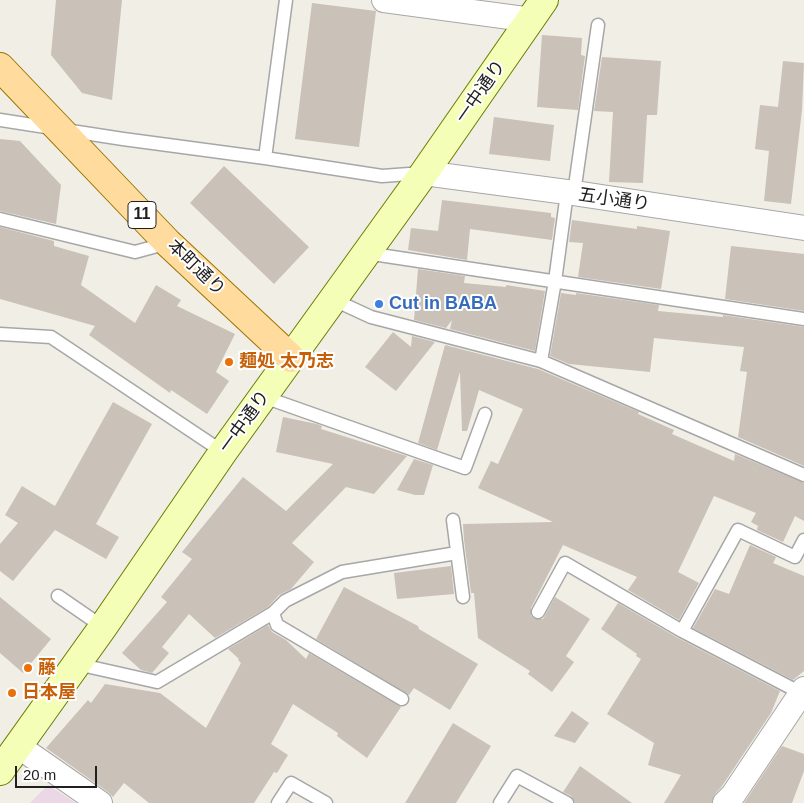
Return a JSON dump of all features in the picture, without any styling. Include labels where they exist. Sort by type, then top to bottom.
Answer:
[{"type":"main road","name":"本町通り","points":[[0,67],[168,243],[290,358]]},
{"type":"street","points":[[384,0],[538,10]]},
{"type":"street","name":"一中通り","points":[[0,771],[103,627],[223,452],[424,173],[538,10]]},
{"type":"street","name":"五小通り","points":[[424,173],[804,228]]},
{"type":"street","points":[[736,800],[802,691]]},
{"type":"street","points":[[18,746],[100,803]]},
{"type":"lane","points":[[265,158],[286,0]]},
{"type":"lane","points":[[541,361],[598,25]]},
{"type":"lane","points":[[0,120],[382,176],[424,173]]},
{"type":"lane","points":[[0,219],[135,252],[168,243]]},
{"type":"lane","points":[[366,252],[804,319]]},
{"type":"lane","points":[[332,299],[372,317],[541,361],[804,475]]},
{"type":"lane","points":[[0,334],[51,337],[223,452]]},
{"type":"lane","points":[[264,397],[465,468],[485,414]]},
{"type":"lane","points":[[453,520],[463,598]]},
{"type":"lane","points":[[682,631],[738,530],[795,557],[804,540]]},
{"type":"lane","points":[[77,664],[157,682],[273,613],[285,602],[342,572],[457,554]]},
{"type":"lane","points":[[538,612],[565,563],[682,631],[802,691]]},
{"type":"lane","points":[[58,596],[103,627]]},
{"type":"lane","points":[[273,613],[277,625],[402,699]]},
{"type":"lane","points":[[500,803],[518,776],[567,803]]},
{"type":"lane","points":[[278,803],[291,783],[326,803]]},
{"type":"shaded area","points":[[48,785],[76,803],[30,803]]},
{"type":"building","points":[[56,0],[122,0],[112,100],[82,93],[51,55]]},
{"type":"building","points":[[312,3],[376,11],[359,147],[295,139]]},
{"type":"building","points":[[542,35],[582,38],[581,55],[585,56],[578,110],[537,107]]},
{"type":"building","points":[[602,57],[661,61],[657,115],[647,115],[643,183],[609,182],[613,112],[594,111]]},
{"type":"building","points":[[783,61],[804,63],[802,110],[791,204],[764,201],[769,151],[755,149],[760,105],[778,107]]},
{"type":"building","points":[[494,117],[554,125],[550,161],[489,154]]},
{"type":"building","points":[[0,139],[20,141],[61,185],[56,224],[0,211]]},
{"type":"building","points":[[224,166],[309,247],[274,284],[190,203]]},
{"type":"building","points":[[442,200],[551,213],[551,217],[555,218],[552,240],[470,229],[467,260],[408,250],[411,228],[438,231]]},
{"type":"building","points":[[572,220],[637,229],[637,226],[670,231],[661,289],[578,277],[583,243],[569,242]]},
{"type":"building","points":[[0,227],[54,241],[54,246],[89,256],[81,285],[135,323],[156,285],[181,300],[177,306],[235,334],[216,372],[229,381],[207,414],[171,390],[170,393],[89,335],[95,326],[0,299]]},
{"type":"building","points":[[731,246],[804,254],[804,311],[725,299]]},
{"type":"building","points":[[418,269],[465,276],[464,283],[506,287],[506,285],[545,291],[535,351],[450,329],[452,320],[446,328],[414,320]]},
{"type":"building","points":[[561,293],[576,295],[576,293],[659,305],[658,311],[723,317],[723,315],[804,327],[804,466],[738,437],[747,372],[740,371],[744,347],[654,338],[650,372],[569,364],[550,356]]},
{"type":"building","points":[[393,332],[411,347],[412,336],[435,342],[396,391],[365,367]]},
{"type":"building","points":[[445,345],[538,369],[639,412],[638,414],[674,430],[672,434],[734,461],[735,454],[804,483],[804,521],[795,516],[783,542],[757,530],[758,526],[751,522],[756,513],[714,496],[678,572],[699,583],[679,620],[628,590],[637,577],[563,545],[531,608],[531,616],[535,619],[543,619],[555,597],[590,619],[566,656],[574,662],[552,692],[528,674],[530,671],[478,638],[474,593],[471,593],[464,540],[463,524],[553,522],[478,488],[491,461],[498,464],[523,409],[479,390],[467,431],[462,431],[460,372],[437,450],[418,443]]},
{"type":"building","points":[[113,402],[152,424],[96,524],[119,537],[106,559],[55,530],[13,581],[0,571],[0,544],[18,523],[5,515],[22,486],[55,506]]},
{"type":"building","points":[[283,417],[317,424],[322,426],[321,429],[407,456],[374,494],[346,487],[292,543],[314,562],[291,589],[279,595],[268,607],[215,638],[189,614],[162,647],[169,653],[152,673],[141,670],[122,653],[167,602],[161,597],[192,559],[182,552],[243,477],[286,511],[333,464],[276,452]]},
{"type":"building","points":[[414,459],[433,465],[424,495],[415,495],[397,490]]},
{"type":"building","points":[[750,545],[776,557],[773,563],[804,576],[804,671],[793,680],[693,628],[715,589],[729,594]]},
{"type":"building","points":[[451,566],[454,594],[397,599],[394,573]]},
{"type":"building","points":[[344,587],[418,626],[419,629],[478,664],[450,710],[414,688],[409,695],[316,639]]},
{"type":"building","points":[[0,597],[51,639],[23,673],[0,653]]},
{"type":"building","points":[[618,603],[678,638],[780,691],[771,713],[715,794],[712,803],[664,803],[681,775],[648,765],[654,743],[607,714],[641,659],[636,656],[637,654],[601,629]]},
{"type":"building","points":[[268,625],[272,632],[286,640],[306,659],[309,653],[401,707],[367,758],[337,736],[338,733],[293,704],[271,744],[288,755],[277,773],[274,772],[254,803],[149,803],[124,783],[113,797],[46,748],[88,700],[91,703],[105,684],[160,693],[206,728],[241,663],[228,649]]},
{"type":"building","points":[[572,711],[589,723],[575,743],[554,736]]},
{"type":"building","points":[[453,723],[491,746],[456,803],[405,803]]},
{"type":"building","points":[[782,746],[804,754],[804,771],[792,803],[744,803]]},
{"type":"building","points":[[580,766],[632,803],[575,803],[571,796],[563,792]]},
{"type":"place","name":"Cut in BABA","points":[[379,304]]},
{"type":"place","name":"麺処 太乃志","points":[[229,362]]},
{"type":"place","name":"藤","points":[[28,668]]},
{"type":"place","name":"日本屋","points":[[12,693]]}]
